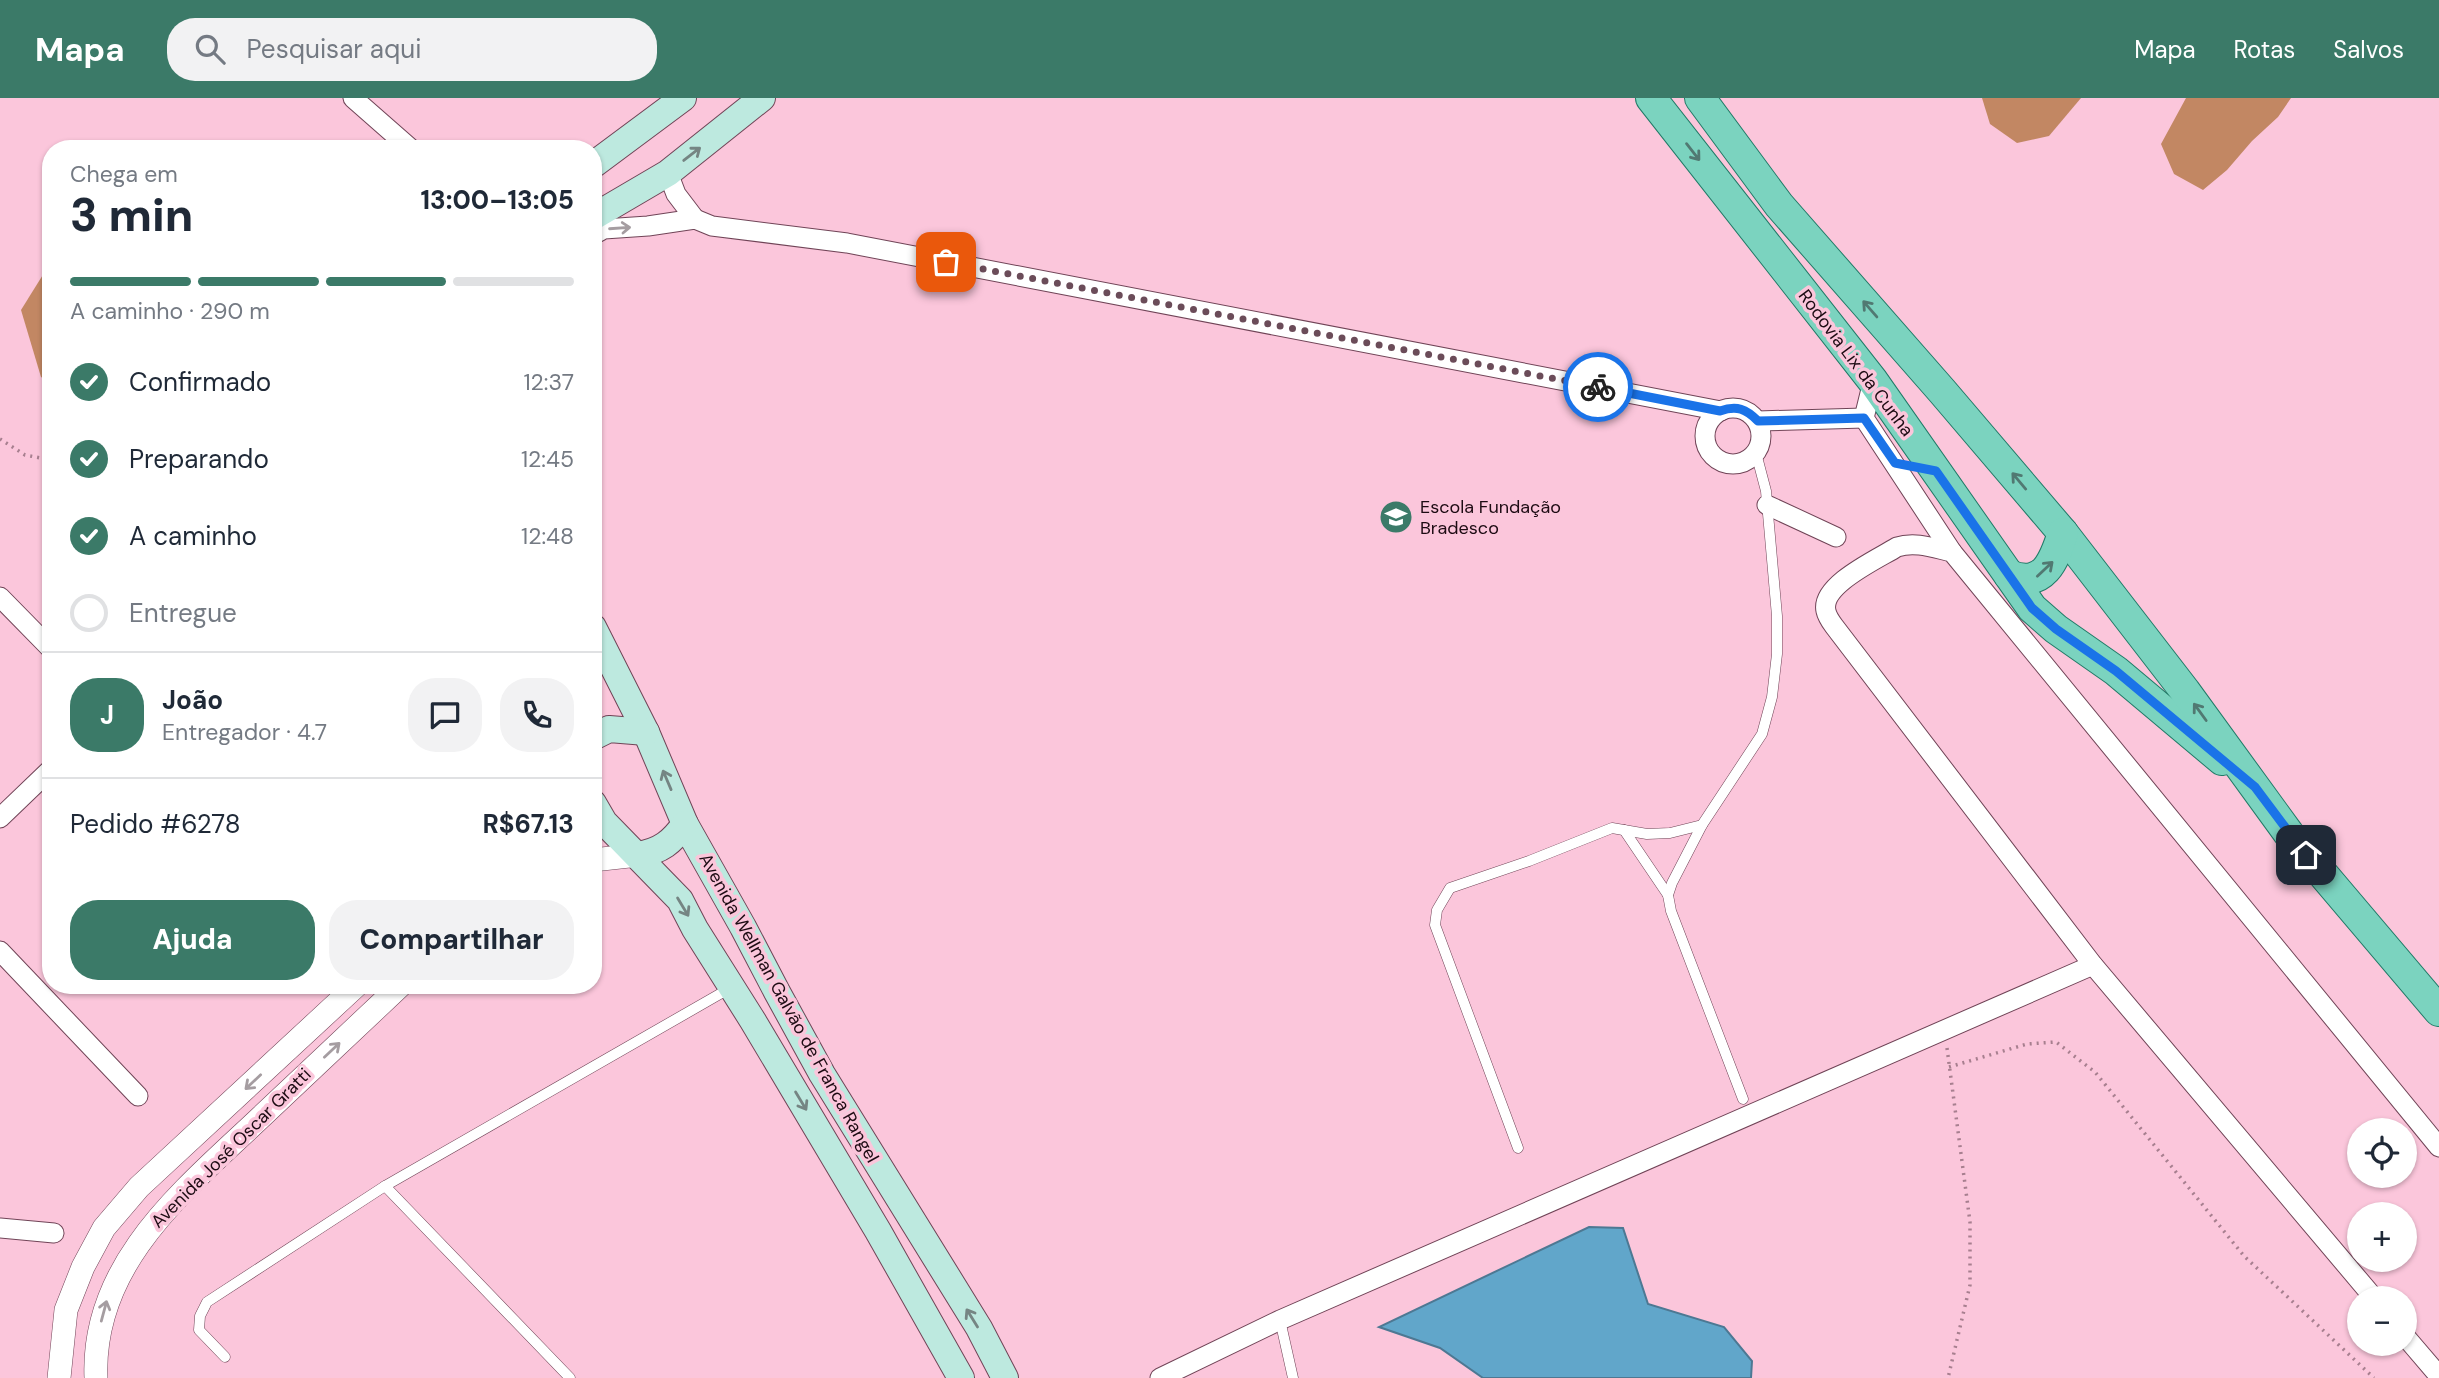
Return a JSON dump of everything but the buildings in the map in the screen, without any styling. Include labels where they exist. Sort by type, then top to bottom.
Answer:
[{"type":"main road","points":[[602,158],[683,98]]},
{"type":"main road","points":[[602,212],[667,173],[762,98]]},
{"type":"main road","name":"Rodovia Lix da Cunha","points":[[1651,98],[1873,381],[2032,608],[2056,629],[2116,671],[2255,787]]},
{"type":"main road","name":"Rodovia Lix da Cunha","points":[[1700,98],[1779,205],[2063,533],[2185,691],[2289,834],[2439,1011]]},
{"type":"main road","points":[[2009,575],[2026,579],[2035,578],[2045,571],[2053,562],[2063,533]]},
{"type":"main road","name":"Avenida Wellman Galvão de Franca Rangel","points":[[602,645],[646,732],[685,824],[822,1074],[979,1328],[1005,1378]]},
{"type":"main road","points":[[602,732],[609,729],[646,732]]},
{"type":"main road","name":"Avenida Wellman Galvão de Franca Rangel","points":[[602,819],[680,900],[878,1231],[961,1378]]},
{"type":"main road","points":[[639,855],[655,852],[666,846],[685,824]]},
{"type":"street","points":[[353,98],[401,140]]},
{"type":"street","points":[[667,173],[676,194],[695,219],[712,226],[880,249],[1720,411]]},
{"type":"street","points":[[602,230],[695,219]]},
{"type":"street","points":[[1873,381],[1864,418],[1952,552],[2439,1147]]},
{"type":"street","points":[[1739,408],[1749,412],[1758,421],[1761,444],[1749,460],[1729,465],[1719,461],[1706,447],[1707,425],[1720,411],[1739,408]]},
{"type":"street","points":[[1758,421],[1864,418]]},
{"type":"street","points":[[1895,463],[1936,471]]},
{"type":"street","points":[[1767,505],[1836,537]]},
{"type":"street","points":[[1952,552],[1916,544],[1897,547],[1837,584],[1827,597],[1826,611],[1834,626],[2093,965],[2364,1286]]},
{"type":"street","points":[[0,597],[42,640]]},
{"type":"street","points":[[0,818],[42,778]]},
{"type":"street","points":[[602,859],[639,855]]},
{"type":"street","points":[[0,951],[138,1096]]},
{"type":"street","points":[[1160,1378],[1280,1320],[2093,965]]},
{"type":"street","name":"Avenida José Oscar Gratti","points":[[59,1378],[66,1310],[83,1267],[104,1228],[139,1187],[342,994]]},
{"type":"street","name":"Avenida José Oscar Gratti","points":[[96,1378],[98,1334],[108,1296],[133,1249],[168,1206],[392,994]]},
{"type":"street","points":[[0,1228],[54,1233]]},
{"type":"street","points":[[2417,1350],[2439,1376]]},
{"type":"lane","points":[[1668,895],[1688,849],[1702,825],[1762,734],[1772,697],[1777,654],[1777,616],[1767,505],[1756,453]]},
{"type":"lane","points":[[1518,1148],[1435,925],[1437,910],[1450,888],[1529,861],[1599,832],[1612,828],[1647,834],[1670,833],[1702,825]]},
{"type":"lane","points":[[1624,830],[1668,895],[1671,911],[1743,1100]]},
{"type":"lane","points":[[225,1357],[199,1330],[200,1316],[207,1302],[385,1186],[733,987]]},
{"type":"lane","points":[[385,1186],[570,1378]]},
{"type":"lane","points":[[1280,1320],[1293,1378]]},
{"type":"path","points":[[0,439],[25,455],[42,458]]},
{"type":"path","points":[[1945,1029],[1970,1222],[1970,1285],[1948,1378]]},
{"type":"path","points":[[1949,1068],[2027,1044],[2056,1042],[2095,1072],[2244,1256],[2374,1378]]},
{"type":"shaded area","points":[[1982,98],[2081,98],[2049,136],[2017,143],[1990,124]]},
{"type":"shaded area","points":[[2186,98],[2291,98],[2278,117],[2227,170],[2203,190],[2174,174],[2161,144]]},
{"type":"shaded area","points":[[42,276],[42,378],[41,377],[21,310]]},
{"type":"water","points":[[1589,1227],[1623,1228],[1648,1304],[1724,1327],[1752,1361],[1751,1378],[1483,1378],[1440,1348],[1379,1327]]},
{"type":"way so far","points":[[946,262],[1598,387]]},
{"type":"place","name":"Escola Fundação Bradesco","points":[[1396,517]]},
{"type":"route","points":[[1598,387],[1720,411],[1739,408],[1749,412],[1758,421],[1864,418],[1895,463],[1936,471],[2032,608],[2056,629],[2116,671],[2255,787],[2306,855]]}]
